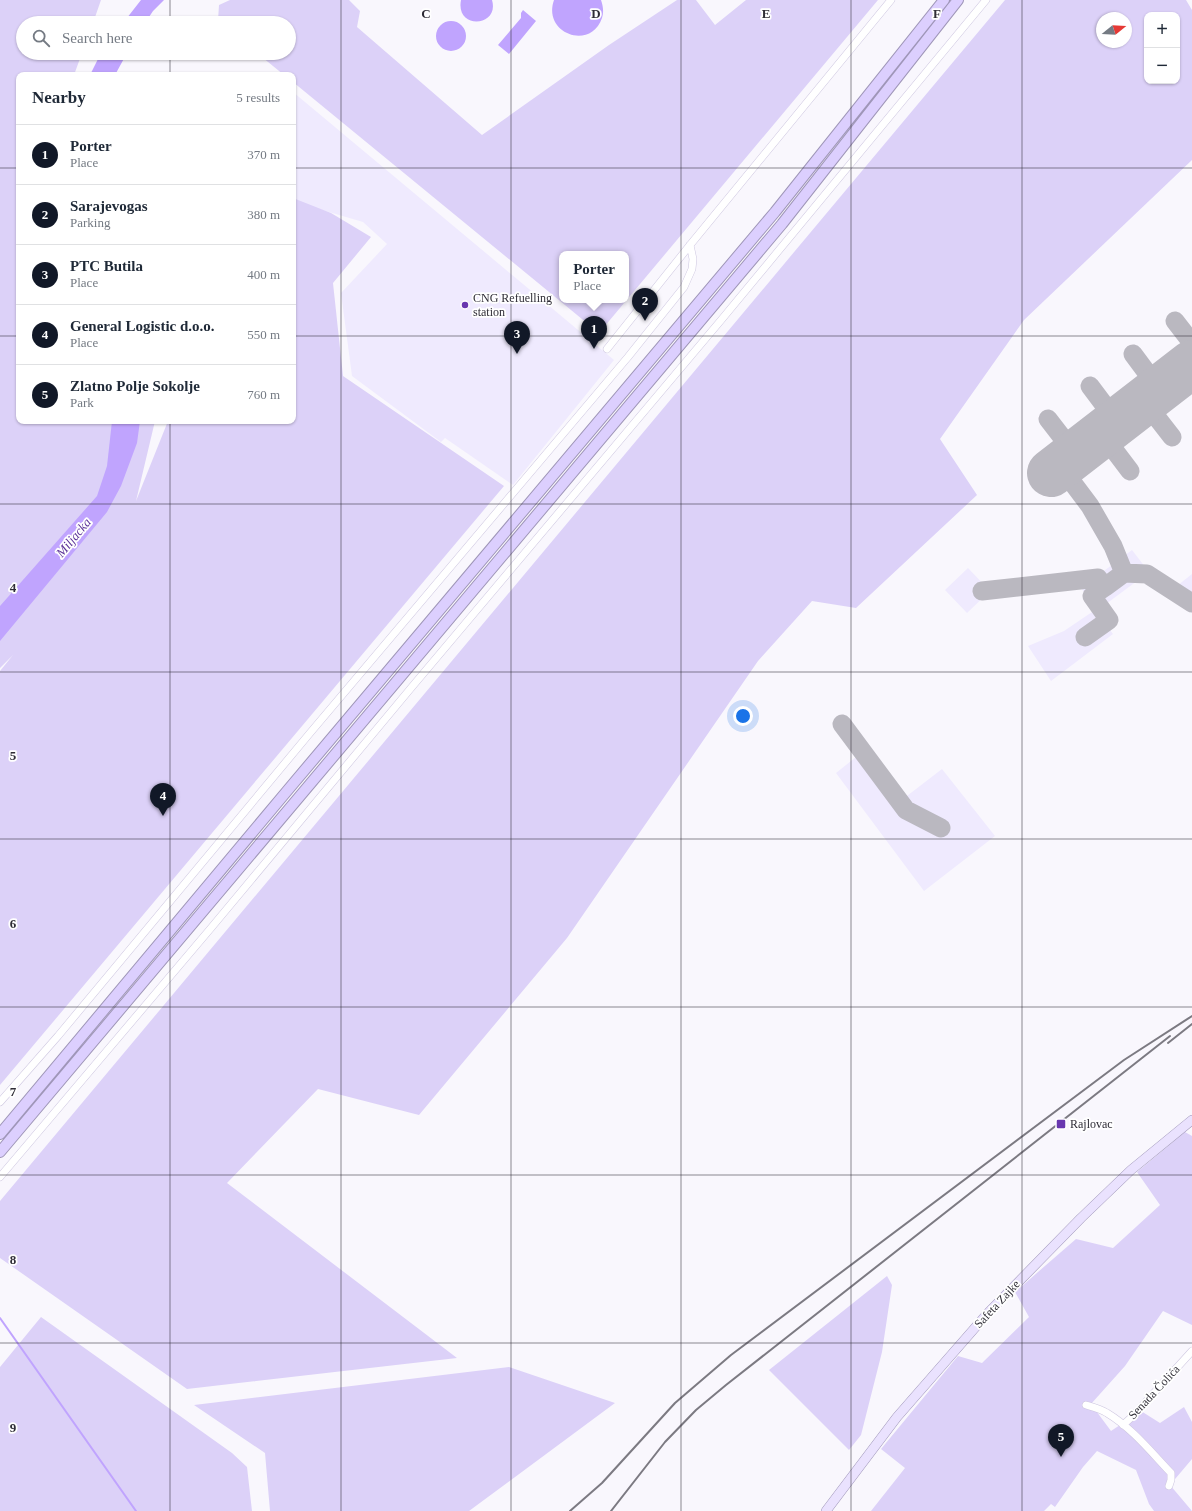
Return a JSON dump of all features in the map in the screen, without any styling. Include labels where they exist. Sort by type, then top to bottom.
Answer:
[{"type":"highway","points":[[0,1134],[775,212],[944,0]]},
{"type":"highway","points":[[0,1152],[782,224],[958,0]]},
{"type":"main road","name":"Safeta Zajke","points":[[826,1511],[897,1417],[987,1314],[1081,1218],[1131,1170],[1192,1120]]},
{"type":"street","points":[[607,350],[690,245],[891,0]]},
{"type":"street","points":[[0,1177],[717,325],[986,0]]},
{"type":"street","points":[[0,1102],[58,1036],[295,751],[628,357],[684,287],[692,269],[693,259],[690,245]]},
{"type":"street","name":"Senada Čolića","points":[[1169,1486],[1171,1473],[1123,1424],[1134,1415],[1192,1351]]},
{"type":"street","points":[[1086,1405],[1105,1412],[1123,1424]]},
{"type":"shaded area","points":[[0,0],[101,0],[95,16],[16,16],[16,60],[79,60],[75,72],[16,72],[16,424],[154,424],[136,501],[167,424],[296,424],[296,199],[331,213],[371,237],[333,283],[343,376],[504,486],[0,1085],[0,671],[13,655],[0,668]]},
{"type":"shaded area","points":[[230,0],[349,0],[360,11],[357,27],[482,135],[609,45],[677,0],[696,0],[715,25],[746,0],[878,0],[629,297],[629,251],[559,251],[559,300],[296,84],[296,72],[280,72],[266,60],[296,60],[296,16],[218,16],[219,5]]},
{"type":"shaded area","points":[[1005,0],[1186,0],[1192,10],[1192,160],[1024,320],[940,439],[977,495],[856,608],[812,601],[758,661],[567,938],[419,1115],[318,1089],[227,1183],[457,1358],[187,1389],[0,1258],[0,1201]]},
{"type":"shaded area","points":[[296,95],[614,360],[513,485],[445,438],[441,442],[352,376],[341,293],[387,244],[363,222],[296,202]]},
{"type":"shaded area","points":[[562,303],[624,303],[599,333]]},
{"type":"shaded area","points":[[1132,550],[1149,572],[1098,610],[1081,588]]},
{"type":"shaded area","points":[[968,568],[990,591],[967,613],[945,590]]},
{"type":"shaded area","points":[[1192,574],[1192,613],[1173,589]]},
{"type":"shaded area","points":[[1095,610],[1113,634],[1051,681],[1028,646],[1064,631]]},
{"type":"shaded area","points":[[866,749],[903,799],[942,769],[995,836],[924,891],[836,773]]},
{"type":"shaded area","points":[[1185,1132],[1192,1136],[1192,1325],[1163,1311],[1125,1366],[1091,1404],[1111,1431],[1141,1411],[1160,1423],[1184,1407],[1192,1422],[1192,1459],[1170,1485],[1192,1511],[1154,1511],[1149,1504],[1136,1470],[1097,1451],[1083,1467],[1055,1507],[1051,1504],[1044,1511],[871,1511],[905,1468],[881,1449],[958,1356],[982,1363],[1029,1317],[1015,1292],[1076,1239],[1113,1248],[1160,1205],[1137,1172]]},
{"type":"shaded area","points":[[887,1276],[892,1285],[882,1352],[861,1435],[849,1450],[769,1370]]},
{"type":"shaded area","points":[[41,1317],[232,1453],[247,1467],[252,1511],[0,1511],[0,1367]]},
{"type":"shaded area","points":[[509,1367],[615,1403],[469,1511],[270,1511],[265,1453],[194,1405]]},
{"type":"water","points":[[141,0],[164,0],[150,16],[128,16]]},
{"type":"water","points":[[461,0],[492,0],[493,9],[490,16],[484,20],[470,20],[464,16],[461,10]]},
{"type":"water","points":[[554,0],[601,0],[603,9],[602,18],[596,28],[588,34],[579,36],[569,34],[561,29],[555,22],[552,12]]},
{"type":"water","points":[[523,10],[536,21],[509,54],[498,45],[521,18],[521,13]]},
{"type":"water","points":[[451,21],[462,25],[466,36],[462,47],[451,51],[440,47],[436,36],[440,25]]},
{"type":"water","points":[[98,60],[123,60],[117,72],[92,72]]},
{"type":"water","name":"Miljacka","points":[[112,424],[140,424],[137,443],[121,486],[107,512],[0,641],[0,606],[97,496],[107,466]]},
{"type":"waterway","points":[[0,1318],[136,1511]]},
{"type":"taxiway","points":[[1175,321],[1192,343]]},
{"type":"taxiway","points":[[1133,354],[1159,389]]},
{"type":"taxiway","points":[[1187,368],[1192,375]]},
{"type":"taxiway","points":[[1090,386],[1117,422]]},
{"type":"taxiway","points":[[1144,401],[1172,437]]},
{"type":"taxiway","points":[[1048,419],[1075,454]]},
{"type":"taxiway","points":[[1102,434],[1130,471]]},
{"type":"taxiway","points":[[982,591],[1098,578],[1105,587],[1124,573],[1113,546],[1090,506],[1060,466]]},
{"type":"taxiway","points":[[1124,573],[1147,574],[1192,603]]},
{"type":"taxiway","points":[[1085,637],[1109,620],[1092,596],[1105,587]]},
{"type":"taxiway","points":[[842,724],[906,810],[941,828]]},
{"type":"runway","points":[[1051,473],[1192,364]]},
{"type":"railway","points":[[570,1511],[602,1483],[675,1403],[731,1355],[1124,1060],[1192,1016]]},
{"type":"railway","points":[[1168,1043],[1192,1024]]},
{"type":"railway","points":[[611,1511],[665,1442],[696,1410],[1170,1036]]},
{"type":"place","name":"CNG Refuelling station","points":[[465,305]]},
{"type":"place","name":"Sarajevogas","points":[[645,321]]},
{"type":"place","name":"Porter","points":[[594,349]]},
{"type":"place","name":"PTC Butila","points":[[517,354]]},
{"type":"place","name":"General Logistic d.o.o.","points":[[163,816]]},
{"type":"place","name":"Rajlovac","points":[[1061,1124]]},
{"type":"place","name":"Zlatno Polje Sokolje","points":[[1061,1457]]}]
